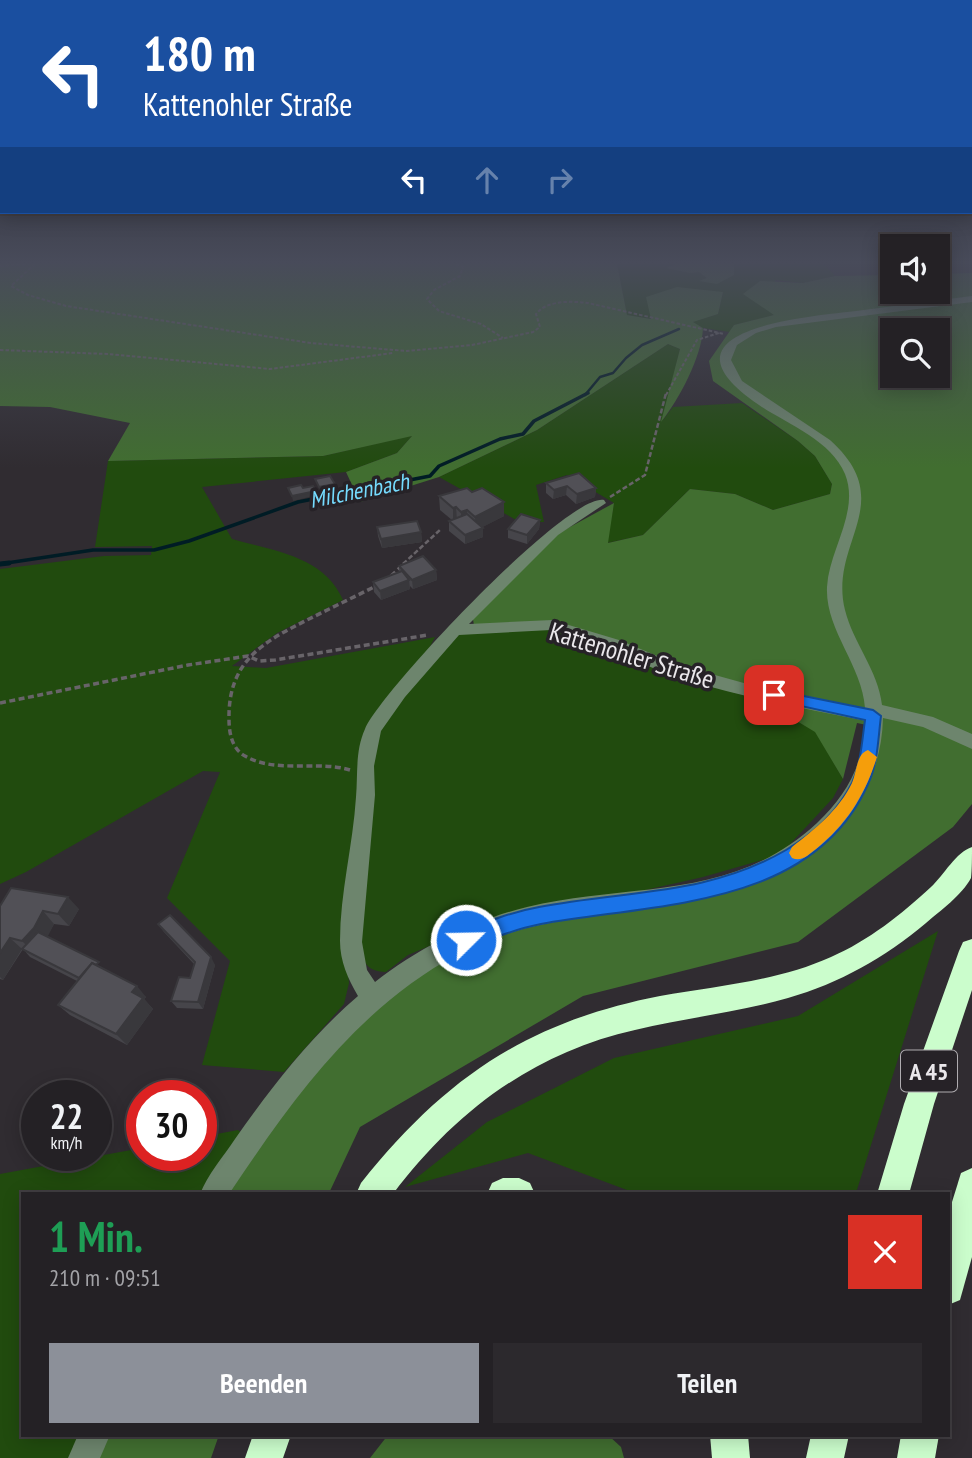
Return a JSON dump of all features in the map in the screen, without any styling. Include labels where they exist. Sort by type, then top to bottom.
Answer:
[{"type":"highway","points":[[374,1192],[405,1151],[447,1110],[493,1074],[532,1052],[578,1033],[632,1016],[752,995],[837,968],[878,947],[918,914],[972,857]]},
{"type":"highway","name":"A 45","points":[[894,1192],[919,1104],[972,951]]},
{"type":"highway","points":[[950,1280],[972,1184]]},
{"type":"highway","points":[[264,1458],[271,1437]]},
{"type":"highway","points":[[729,1437],[732,1458]]},
{"type":"highway","points":[[825,1458],[830,1437]]},
{"type":"highway","points":[[916,1458],[920,1437]]},
{"type":"street","points":[[214,1192],[301,1074],[372,998],[428,960],[482,932],[507,923],[578,908],[687,896],[751,878],[782,863],[828,829],[848,805],[867,762],[874,713],[871,689],[834,599],[837,565],[858,501],[853,478],[842,460],[828,445],[743,388],[729,373],[725,356],[729,348],[739,337],[751,332]]},
{"type":"street","points":[[372,998],[357,973],[351,942],[364,827],[368,746],[382,715],[472,611],[553,532],[599,503]]},
{"type":"street","name":"Kattenohler Straße","points":[[455,630],[552,625],[613,644],[674,669],[751,691],[927,722],[972,742]]},
{"type":"street","points":[[84,1458],[93,1437]]},
{"type":"path","points":[[238,332],[311,343],[406,351]]},
{"type":"path","points":[[494,332],[505,339]]},
{"type":"path","points":[[0,350],[108,354],[270,369],[472,345],[533,332]]},
{"type":"path","points":[[599,503],[626,489],[645,474],[668,387],[697,340],[719,333],[714,332]]},
{"type":"path","points":[[365,775],[337,765],[261,761],[237,750],[232,743],[229,712],[236,678],[248,656],[278,634],[384,582],[441,529]]},
{"type":"path","points":[[0,703],[188,665],[248,656],[260,660],[275,660],[455,630]]},
{"type":"green space","points":[[0,332],[703,332],[699,351],[682,390],[661,422],[680,349],[668,344],[537,430],[439,477],[360,502],[346,472],[397,453],[412,436],[323,456],[108,461],[130,423],[50,407],[0,406]]},
{"type":"green space","points":[[729,332],[880,332],[880,388],[950,388],[950,332],[972,332],[972,804],[953,827],[798,942],[583,996],[360,1127],[329,1192],[215,1192],[335,1035],[482,932],[751,878],[848,805],[872,726],[857,723],[843,779],[815,732],[757,697],[552,623],[474,625],[472,614],[559,533],[614,503],[608,543],[643,535],[690,489],[735,494],[773,510],[830,494],[832,484],[815,456],[713,381],[709,361]]},
{"type":"green space","points":[[668,344],[680,349],[663,420],[673,407],[742,403],[798,441],[815,456],[832,484],[830,494],[773,510],[735,494],[690,489],[643,535],[607,543],[614,503],[567,475],[536,485],[544,522],[518,521],[439,477],[537,430]]},
{"type":"green space","points":[[413,435],[397,453],[346,472],[202,487],[232,539],[296,557],[323,574],[343,600],[277,633],[232,666],[266,668],[435,637],[424,658],[378,713],[345,942],[349,983],[344,1004],[284,1072],[202,1065],[230,961],[167,898],[220,772],[203,771],[26,872],[0,884],[0,569],[104,556],[151,555],[152,546],[95,547],[108,461],[323,456]]},
{"type":"green space","points":[[552,628],[757,697],[816,732],[843,779],[833,798],[780,855],[703,877],[588,903],[489,921],[408,955],[386,972],[373,970],[366,964],[358,942],[370,766],[378,731],[454,631]]},
{"type":"green space","points":[[938,931],[856,1192],[632,1192],[528,1153],[405,1187],[487,1122],[614,1058],[798,1016]]},
{"type":"green space","points":[[238,1130],[250,1140],[214,1192],[21,1192],[21,1437],[93,1437],[84,1458],[0,1458],[0,1174],[21,1170],[112,1171],[112,1153],[126,1151],[126,1171],[217,1171],[217,1134]]},
{"type":"green space","points":[[93,1437],[218,1437],[211,1458],[84,1458]]},
{"type":"green space","points":[[386,1437],[610,1437],[621,1447],[624,1458],[370,1458]]},
{"type":"building","points":[[579,473],[596,488],[577,494],[567,486],[554,490],[546,483]]},
{"type":"building","points":[[330,476],[335,484],[319,487],[315,479]]},
{"type":"building","points":[[301,485],[303,488],[313,486],[316,491],[292,496],[288,488]]},
{"type":"building","points":[[467,488],[472,492],[482,488],[504,502],[475,517],[467,510],[461,512],[456,507],[453,508],[439,496]]},
{"type":"building","points":[[467,514],[483,528],[465,535],[449,521]]},
{"type":"building","points":[[521,514],[540,520],[527,535],[508,529]]},
{"type":"building","points":[[417,521],[421,532],[381,539],[377,527]]},
{"type":"building","points":[[423,556],[436,570],[412,580],[399,566]]},
{"type":"building","points":[[402,571],[409,580],[380,591],[373,582]]},
{"type":"building","points":[[11,888],[68,897],[58,914],[43,911],[34,928],[22,941],[10,938],[0,953],[0,906]]},
{"type":"building","points":[[170,915],[211,957],[198,1002],[171,1001],[179,977],[190,978],[195,962],[158,924]]},
{"type":"building","points":[[38,932],[99,962],[96,965],[92,963],[79,978],[22,949]]},
{"type":"building","points":[[92,963],[137,986],[132,992],[143,998],[116,1034],[58,1005]]},
{"type":"waterway","name":"Milchenbach","points":[[586,394],[600,377],[613,373],[642,345],[672,332]]},
{"type":"waterway","name":"Milchenbach","points":[[9,563],[0,564],[93,550],[154,550],[189,541],[298,502],[430,476],[439,466],[500,439],[523,434],[534,421],[586,394]]},
{"type":"slow traffic","points":[[798,853],[828,829],[848,805],[860,783],[868,757]]},
{"type":"route","points":[[466,940],[507,923],[541,915],[578,908],[687,896],[719,888],[767,871],[807,847],[828,829],[848,805],[860,783],[867,762],[873,716],[774,695]]}]
